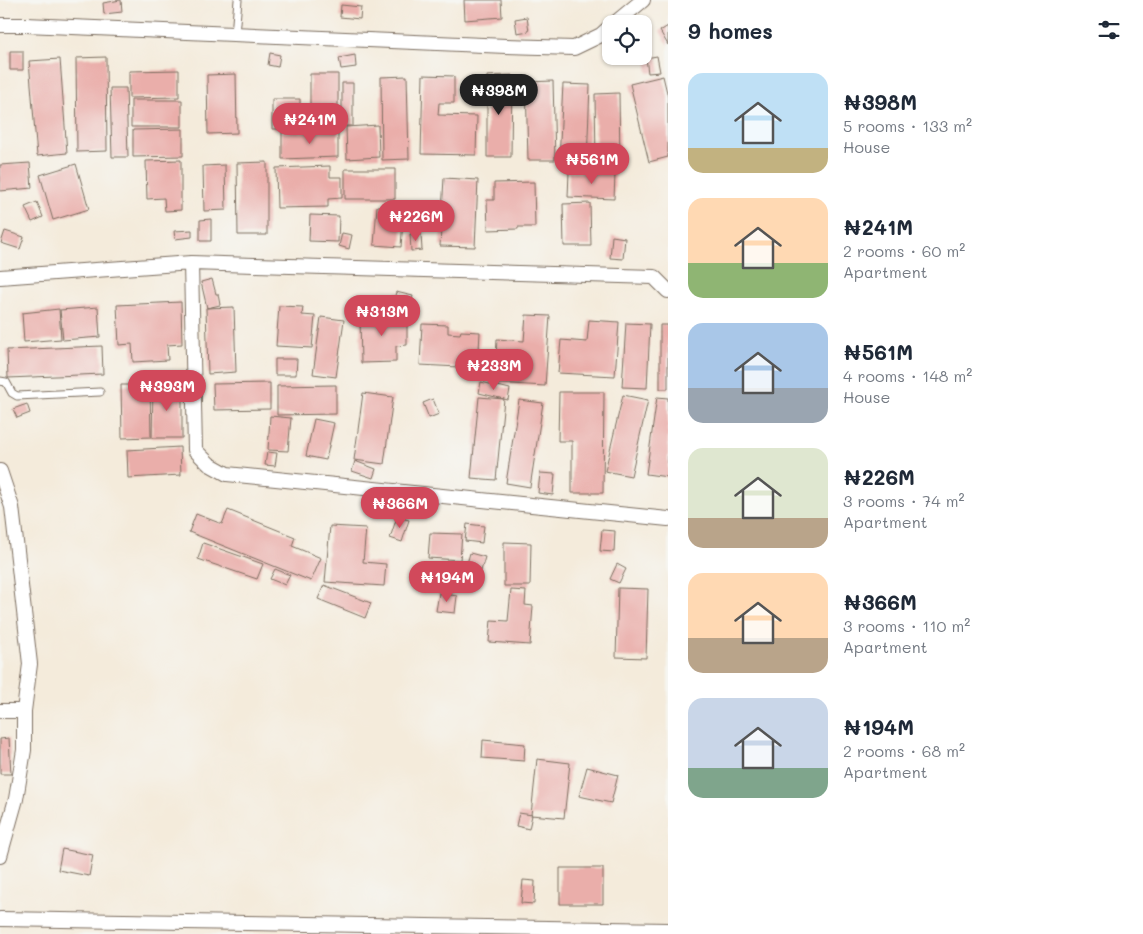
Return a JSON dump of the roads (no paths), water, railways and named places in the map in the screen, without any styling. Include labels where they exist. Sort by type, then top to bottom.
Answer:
[{"type":"street","points":[[624,15],[643,0]]},
{"type":"street","points":[[0,25],[574,48],[602,33]]},
{"type":"street","points":[[0,277],[191,263],[654,277],[668,291]]},
{"type":"street","points":[[191,263],[195,450],[209,464],[227,474],[668,519]]},
{"type":"street","points":[[0,471],[12,506],[30,664],[24,711],[24,750],[16,799],[1,848]]},
{"type":"street","points":[[0,711],[24,711]]},
{"type":"street","points":[[0,919],[668,930]]},
{"type":"lane","points":[[235,34],[238,0]]},
{"type":"lane","points":[[0,381],[6,382],[12,393],[17,396],[100,392]]}]
